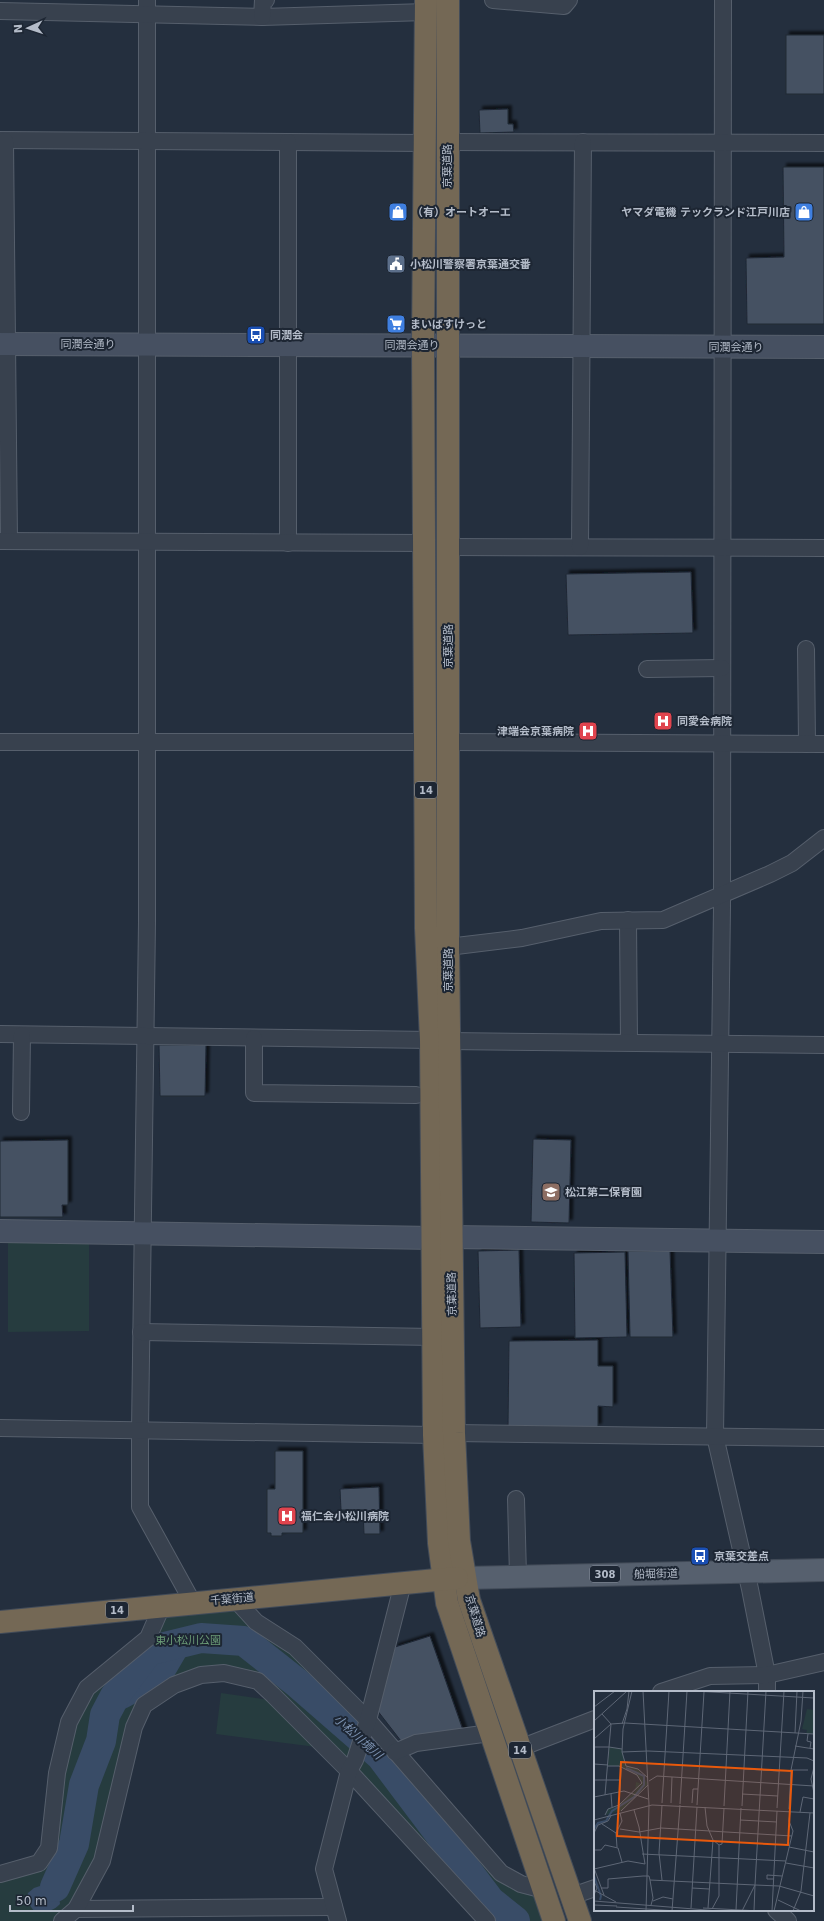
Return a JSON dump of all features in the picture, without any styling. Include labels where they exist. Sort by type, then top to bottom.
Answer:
[{"type":"highway","name":"京葉道路","points":[[440,1040],[426,928],[449,547],[447,142],[448,0]]},
{"type":"highway","name":"京葉道路","points":[[426,6],[424,143],[425,543],[448,947],[440,1040],[444,1434],[439,1543],[453,1579],[476,1623],[580,1921]]},
{"type":"highway","name":"京葉道路","points":[[442,1238],[434,1337],[444,1434]]},
{"type":"highway","name":"京葉道路","points":[[453,1579],[447,1603],[554,1921]]},
{"type":"highway","name":"千葉街道","points":[[0,1622],[453,1579]]},
{"type":"main road","name":"船堀街道","points":[[453,1579],[518,1576],[824,1570]]},
{"type":"street","points":[[262,17],[263,0],[266,0]]},
{"type":"street","points":[[493,0],[564,6],[569,0]]},
{"type":"street","points":[[723,0],[724,347],[722,548],[722,894],[715,1436],[746,1572],[767,1675],[767,1691]]},
{"type":"street","points":[[0,11],[147,7],[262,17],[426,6]]},
{"type":"street","points":[[147,7],[147,922],[142,1233],[140,1507],[193,1603]]},
{"type":"street","points":[[424,143],[3,140],[3,344],[4,541],[425,543]]},
{"type":"street","points":[[288,142],[288,543]]},
{"type":"street","points":[[447,142],[824,143]]},
{"type":"street","points":[[580,547],[583,346],[583,142]]},
{"type":"street","name":"同潤会通り","points":[[3,344],[824,347]]},
{"type":"street","points":[[449,547],[824,548]]},
{"type":"street","points":[[806,649],[807,744]]},
{"type":"street","points":[[647,669],[722,668]]},
{"type":"street","points":[[0,742],[824,744]]},
{"type":"street","points":[[448,947],[522,938],[601,920],[663,920],[770,874],[792,863],[820,845]]},
{"type":"street","points":[[628,920],[629,1042]]},
{"type":"street","points":[[0,1034],[824,1045]]},
{"type":"street","points":[[22,1035],[22,1112]]},
{"type":"street","points":[[254,1038],[254,1093],[416,1095]]},
{"type":"street","points":[[0,1232],[824,1242]]},
{"type":"street","points":[[141,1332],[434,1337]]},
{"type":"street","points":[[0,1428],[824,1438]]},
{"type":"street","points":[[516,1499],[518,1576]]},
{"type":"street","points":[[76,1909],[203,1915],[336,1914],[324,1869],[352,1765],[366,1724],[403,1583]]},
{"type":"street","points":[[235,1599],[256,1622],[296,1646],[366,1724],[395,1752],[501,1873],[521,1884],[544,1890]]},
{"type":"street","points":[[0,1874],[39,1863],[49,1848],[57,1773],[68,1722],[87,1688],[148,1638],[162,1606]]},
{"type":"street","points":[[664,1691],[710,1676],[767,1675],[824,1662]]},
{"type":"street","points":[[62,1921],[76,1909],[102,1861],[134,1727],[144,1705],[174,1685],[201,1674],[224,1673],[258,1681],[352,1765],[487,1921]]},
{"type":"street","points":[[520,1748],[594,1719]]},
{"type":"street","points":[[395,1752],[416,1743],[490,1734]]},
{"type":"street","points":[[572,1896],[594,1888]]},
{"type":"street","points":[[777,1911],[788,1921]]},
{"type":"green space","points":[[8,1239],[89,1240],[89,1331],[8,1332]]},
{"type":"green space","name":"東小松川公園","points":[[235,1599],[296,1647],[501,1873],[544,1890],[554,1921],[487,1921],[273,1695],[224,1673],[144,1705],[102,1861],[62,1921],[0,1921],[0,1874],[39,1863],[57,1773],[85,1691],[148,1638],[162,1606]]},
{"type":"green space","points":[[221,1693],[270,1700],[316,1747],[216,1734]]},
{"type":"water","points":[[43,1885],[55,1887],[59,1896],[60,1904],[54,1909],[48,1911],[34,1911],[26,1900],[28,1893],[34,1888]]},
{"type":"building","points":[[786,35],[824,35],[824,94],[786,94]]},
{"type":"building","points":[[508,109],[508,124],[513,124],[514,132],[480,133],[479,110]]},
{"type":"building","name":"ヤマダ電機 テックランド江戸川店","points":[[783,167],[824,167],[824,324],[747,324],[746,258],[784,257]]},
{"type":"building","points":[[691,572],[693,633],[568,635],[566,574]]},
{"type":"building","points":[[159,1045],[206,1045],[205,1096],[160,1096]]},
{"type":"building","points":[[533,1139],[571,1140],[569,1223],[531,1222]]},
{"type":"building","points":[[68,1140],[68,1205],[62,1205],[63,1217],[0,1217],[0,1141]]},
{"type":"building","points":[[519,1250],[521,1327],[480,1328],[478,1251]]},
{"type":"building","points":[[628,1251],[670,1251],[673,1337],[630,1337]]},
{"type":"building","points":[[625,1252],[627,1337],[575,1338],[574,1253]]},
{"type":"building","points":[[598,1340],[598,1366],[613,1366],[613,1407],[598,1406],[598,1427],[508,1426],[509,1341]]},
{"type":"building","points":[[275,1451],[303,1451],[303,1533],[282,1533],[282,1536],[271,1536],[271,1533],[267,1533],[267,1489],[275,1489]]},
{"type":"building","points":[[379,1487],[380,1534],[364,1534],[363,1510],[341,1510],[340,1489]]},
{"type":"building","points":[[430,1636],[464,1733],[401,1741],[377,1710],[395,1647]]},
{"type":"waterway","name":"小松川境川","points":[[55,1887],[74,1844],[84,1785],[101,1741],[105,1715],[115,1696],[148,1651],[201,1638],[244,1641],[296,1682],[381,1756],[490,1901],[515,1921]]},
{"type":"waterway","name":"小松川境川","points":[[121,1694],[158,1674],[175,1645]]},
{"type":"place","name":"（有）オートオーエ","points":[[398,212]]},
{"type":"place","name":"ヤマダ電機 テックランド江戸川店","points":[[804,212]]},
{"type":"place","name":"小松川警察署京葉通交番","points":[[396,264]]},
{"type":"place","name":"まいばすけっと","points":[[396,324]]},
{"type":"place","name":"同潤会","points":[[256,335]]},
{"type":"place","name":"同愛会病院","points":[[663,721]]},
{"type":"place","name":"津端会京葉病院","points":[[588,731]]},
{"type":"place","name":"松江第二保育園","points":[[551,1192]]},
{"type":"place","name":"福仁会小松川病院","points":[[287,1516]]},
{"type":"place","name":"京葉交差点","points":[[700,1556]]}]
